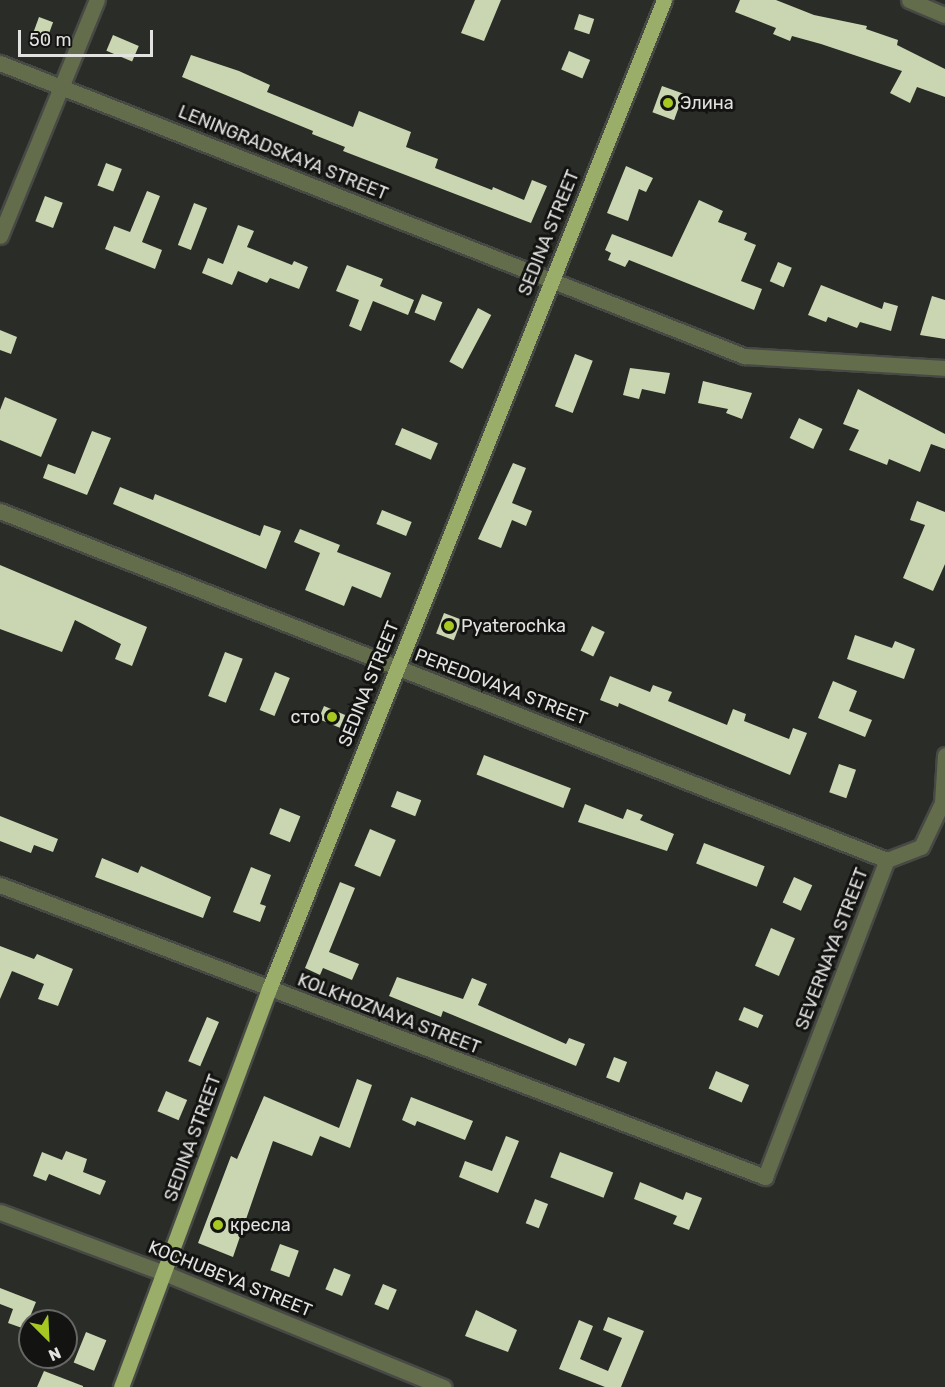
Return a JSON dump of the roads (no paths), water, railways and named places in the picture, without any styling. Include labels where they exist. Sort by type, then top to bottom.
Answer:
[{"type":"main road","name":"SEDINA STREET","points":[[121,1387],[269,989],[664,0]]},
{"type":"street","points":[[0,236],[97,0]]},
{"type":"street","points":[[909,0],[945,15]]},
{"type":"street","name":"LENINGRADSKAYA STREET","points":[[0,63],[744,356],[945,368]]},
{"type":"street","name":"PEREDOVAYA STREET","points":[[0,511],[887,860]]},
{"type":"street","name":"SEVERNAYA STREET","points":[[765,1177],[887,860],[921,847],[942,803],[945,755]]},
{"type":"street","name":"KOLKHOZNAYA STREET","points":[[0,885],[765,1177]]},
{"type":"street","name":"KOCHUBEYA STREET","points":[[0,1212],[164,1273],[444,1387]]},
{"type":"place","name":"Элина","points":[[668,103]]},
{"type":"place","name":"Pyaterochka","points":[[449,626]]},
{"type":"place","name":"сто","points":[[332,717]]},
{"type":"place","name":"кресла","points":[[218,1225]]}]
